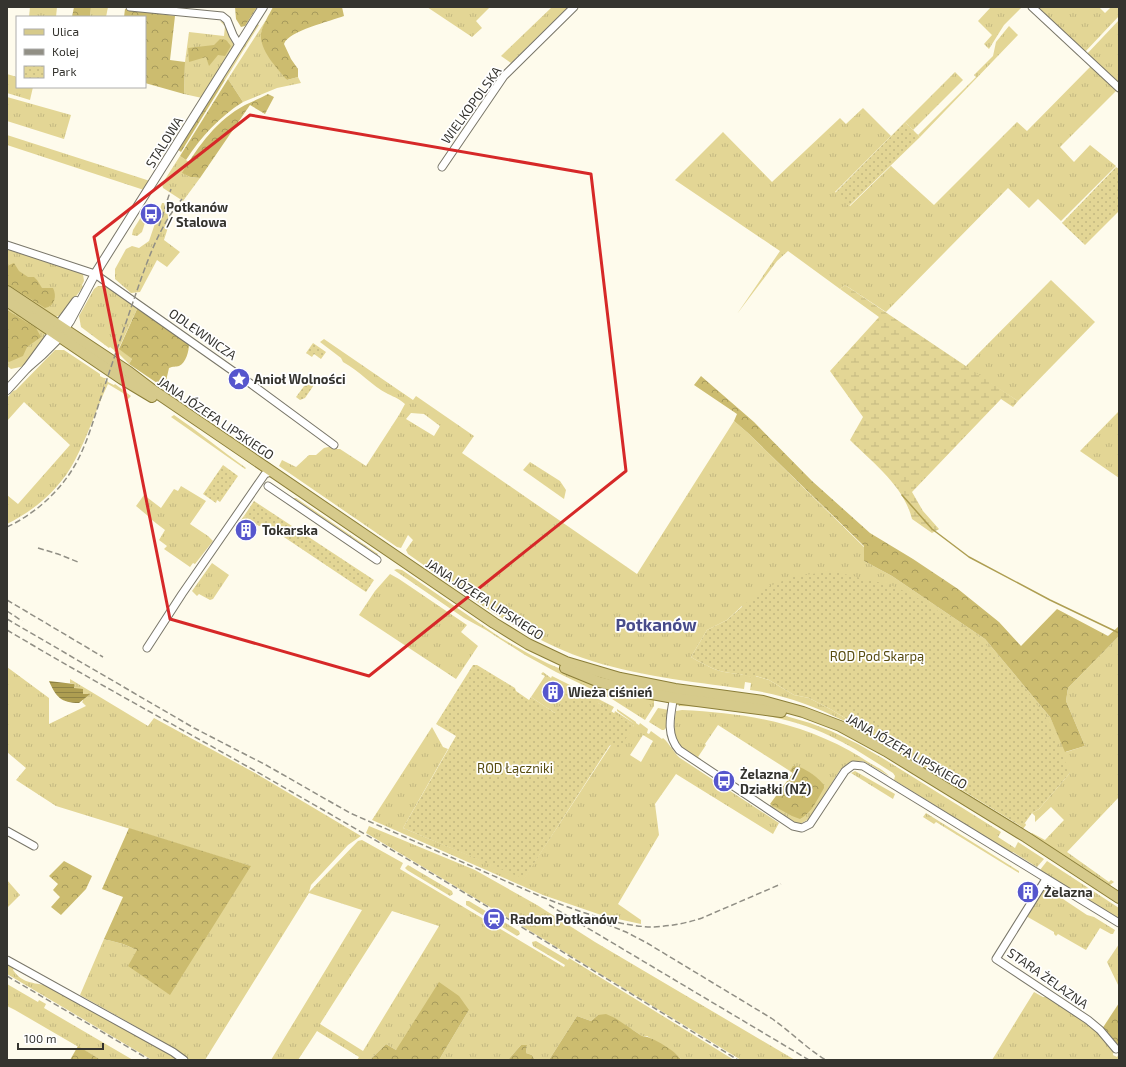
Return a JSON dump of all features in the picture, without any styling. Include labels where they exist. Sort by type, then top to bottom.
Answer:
[{"type":"main road","name":"JANA JÓZEFA LIPSKIEGO","points":[[7,291],[59,331],[266,470],[482,623],[524,648],[549,661],[594,680],[635,691],[762,701],[808,714],[846,728],[1008,826],[1119,898]]},
{"type":"main road","name":"JANA JÓZEFA LIPSKIEGO","points":[[7,301],[59,331]]},
{"type":"main road","name":"JANA JÓZEFA LIPSKIEGO","points":[[674,694],[776,711],[806,719],[841,733],[872,749],[1008,833],[1119,905]]},
{"type":"street","points":[[130,7],[222,16],[227,20],[233,36],[239,45]]},
{"type":"street","name":"STALOWA","points":[[7,390],[27,368],[37,352],[59,331],[263,7]]},
{"type":"street","name":"WIELKOPOLSKA","points":[[442,168],[504,76],[574,7]]},
{"type":"street","points":[[1032,7],[1119,88]]},
{"type":"street","name":"ODLEWNICZA","points":[[7,245],[95,274],[247,381],[334,445]]},
{"type":"street","points":[[88,286],[97,280],[104,280],[100,267]]},
{"type":"street","points":[[147,648],[266,470]]},
{"type":"street","points":[[268,486],[377,560]]},
{"type":"street","points":[[674,694],[670,730],[674,742],[679,750],[793,826],[802,828],[810,824],[845,771],[853,765],[861,765],[883,777],[1119,923]]},
{"type":"street","points":[[7,831],[34,846]]},
{"type":"street","name":"STARA ŻELAZNA","points":[[1046,879],[996,960],[1088,1020],[1100,1030],[1116,1049]]},
{"type":"street","points":[[7,960],[174,1052],[184,1060]]},
{"type":"highlighted area","points":[[250,115],[591,174],[626,471],[369,676],[170,619],[94,237]]},
{"type":"green space","points":[[30,7],[57,7],[56,16],[29,16]]},
{"type":"green space","points":[[74,7],[91,7],[90,16],[72,16]]},
{"type":"green space","points":[[91,7],[108,7],[106,16],[90,16]]},
{"type":"green space","points":[[235,7],[257,7],[245,26],[241,27],[236,19]]},
{"type":"green space","points":[[273,7],[342,7],[344,16],[301,31],[287,39],[284,44],[291,59],[298,69],[298,77],[287,80],[266,52],[261,39],[263,26]]},
{"type":"green space","points":[[427,7],[490,7],[476,21],[482,28],[472,37]]},
{"type":"green space","points":[[552,7],[568,7],[511,63],[501,56]]},
{"type":"green space","points":[[991,7],[1022,7],[1004,25],[989,49],[984,44],[992,35],[978,21]]},
{"type":"green space","points":[[1035,7],[1099,7],[1105,13],[1111,7],[1119,7],[1119,16],[1084,53]]},
{"type":"green space","points":[[125,9],[175,16],[170,60],[185,62],[184,94],[146,83],[146,16],[124,16]]},
{"type":"green space","points":[[266,20],[261,33],[287,80],[298,77],[301,83],[277,88],[243,102],[228,79]]},
{"type":"green space","points":[[1119,20],[1119,87],[1085,56]]},
{"type":"green space","points":[[220,21],[224,22],[236,44],[202,98],[184,94],[185,62],[189,32],[224,36],[225,26]]},
{"type":"green space","points":[[256,23],[259,25],[225,80],[222,78]]},
{"type":"green space","points":[[1009,26],[1018,35],[920,137],[918,135],[976,77],[974,75],[993,56],[996,42]]},
{"type":"green space","points":[[220,39],[226,40],[231,46],[225,56],[218,55],[209,66],[206,57],[189,62],[188,48],[214,45]]},
{"type":"green space","points":[[1091,66],[1118,89],[1060,147],[1074,162],[1090,145],[1116,166],[1061,221],[1038,199],[1029,208],[1008,188],[886,312],[845,285],[840,289],[788,251],[777,261],[737,314],[780,251],[675,180],[723,132],[772,182],[840,118],[846,124],[863,108],[891,136],[835,192],[850,206],[891,166],[934,205],[1017,122],[1027,131]]},
{"type":"green space","points":[[955,72],[963,80],[913,130],[905,122]]},
{"type":"green space","points":[[7,74],[16,77],[16,88],[33,88],[30,100],[7,93]]},
{"type":"green space","points":[[222,78],[225,80],[181,152],[177,149]]},
{"type":"green space","points":[[228,79],[243,102],[226,114],[211,128],[186,160],[180,156]]},
{"type":"green space","points":[[268,94],[274,97],[265,114],[250,105],[200,178],[190,177],[182,173],[202,143],[217,126],[235,111]]},
{"type":"green space","points":[[7,97],[71,115],[64,139],[7,121]]},
{"type":"green space","points":[[905,122],[920,137],[849,206],[835,193]]},
{"type":"green space","points":[[7,135],[150,181],[144,190],[7,145]]},
{"type":"green space","points":[[180,156],[189,162],[183,173],[190,177],[200,178],[183,201],[163,188],[162,184]]},
{"type":"green space","points":[[1116,167],[1119,169],[1119,211],[1085,245],[1062,223]]},
{"type":"green space","points":[[162,203],[164,203],[168,222],[164,240],[180,252],[167,267],[157,260],[140,292],[131,293],[115,279],[115,269],[126,249],[132,246],[139,248],[149,241]]},
{"type":"green space","points":[[149,204],[151,204],[142,232],[137,236],[132,235],[133,230]]},
{"type":"green space","points":[[7,249],[83,274],[83,287],[62,315],[55,317],[7,288]]},
{"type":"green space","points":[[14,263],[19,271],[28,277],[34,277],[42,288],[53,288],[55,297],[51,305],[45,308],[7,284],[7,266]]},
{"type":"green space","points":[[1051,280],[1095,322],[1018,401],[965,367]]},
{"type":"green space","points":[[105,285],[138,307],[119,348],[132,359],[129,364],[114,350],[110,347],[109,348],[81,327],[79,316],[94,289],[98,286]]},
{"type":"green space","points":[[845,285],[1018,401],[1013,407],[1001,399],[912,492],[923,511],[939,529],[932,533],[912,519],[908,507],[895,486],[878,466],[850,440],[863,417],[830,371],[879,317],[840,289]]},
{"type":"green space","points":[[7,303],[45,332],[44,340],[25,366],[11,369],[7,366]]},
{"type":"green space","points":[[138,307],[189,344],[188,353],[184,362],[179,366],[169,368],[166,381],[162,385],[129,364],[132,359],[119,349]]},
{"type":"green space","points":[[7,310],[36,328],[41,337],[27,347],[23,356],[9,362],[7,361]]},
{"type":"green space","points":[[324,339],[413,400],[416,396],[474,436],[462,453],[637,574],[734,421],[864,547],[864,561],[892,576],[985,639],[1050,717],[1066,752],[1085,746],[1066,701],[1068,688],[1119,636],[1119,797],[1067,852],[1109,882],[1111,880],[1114,882],[1110,885],[1031,834],[1032,833],[1045,840],[1064,820],[1051,807],[1035,822],[1035,816],[1032,813],[1039,809],[1070,773],[742,606],[727,620],[707,630],[691,657],[720,671],[746,675],[754,678],[755,676],[769,680],[794,695],[809,698],[832,710],[1021,827],[1025,823],[1026,825],[1023,829],[879,740],[838,718],[817,709],[773,694],[750,690],[751,683],[745,682],[744,689],[642,674],[583,658],[536,637],[470,598],[408,554],[406,550],[413,540],[408,535],[401,548],[397,547],[279,466],[282,460],[296,467],[309,455],[316,455],[324,448],[333,446],[366,466],[405,404],[377,387],[343,362],[341,358],[320,342]],"holes":[[[411,413],[424,414],[440,426],[434,436],[406,419]]]},
{"type":"green space","points":[[313,343],[326,352],[321,359],[314,354],[312,357],[306,353]]},
{"type":"green space","points":[[55,350],[64,350],[100,374],[100,376],[106,378],[105,381],[107,382],[108,379],[108,382],[114,385],[115,384],[131,396],[128,399],[123,393],[108,384],[80,451],[62,480],[55,489],[37,505],[7,524],[7,495],[18,504],[70,445],[24,402],[7,421],[7,398]]},
{"type":"green space","points":[[701,376],[754,422],[812,481],[870,533],[958,589],[999,622],[1021,646],[1057,609],[1108,636],[1119,626],[1119,636],[1068,688],[1066,701],[1085,746],[1065,752],[1050,717],[985,639],[892,576],[864,561],[864,546],[734,421],[737,414],[694,385]]},
{"type":"green space","points":[[310,378],[316,382],[305,398],[300,400],[296,397]]},
{"type":"green space","points":[[1119,411],[1119,478],[1080,451]]},
{"type":"green space","points":[[174,415],[246,468],[245,469],[171,417]]},
{"type":"green space","points":[[530,462],[560,481],[566,490],[564,499],[523,470]]},
{"type":"green space","points":[[223,465],[238,476],[220,502],[217,500],[216,503],[203,494]]},
{"type":"green space","points":[[181,486],[206,501],[190,524],[213,541],[195,564],[193,563],[190,567],[164,549],[167,546],[159,540],[165,530],[136,506],[144,495],[161,508],[174,489],[178,491]]},
{"type":"green space","points":[[294,498],[378,554],[376,557],[293,499]]},
{"type":"green space","points":[[254,501],[374,580],[366,592],[266,525],[259,526],[244,516]]},
{"type":"green space","points":[[244,516],[257,525],[250,537],[248,535],[251,531],[243,526],[241,529],[236,526]]},
{"type":"green space","points":[[212,563],[229,575],[213,599],[210,600],[199,594],[197,596],[192,591]]},
{"type":"green space","points":[[394,570],[402,570],[501,638],[531,655],[621,694],[654,700],[654,706],[645,720],[612,699],[525,655],[464,618]]},
{"type":"green space","name":"ROD Pod Skarpą","points":[[832,571],[890,585],[911,594],[978,636],[1026,689],[1046,718],[1070,773],[1039,809],[1032,813],[1022,827],[832,710],[809,698],[794,695],[769,680],[756,676],[754,679],[720,671],[691,657],[707,630],[727,620],[761,590],[792,577]]},
{"type":"green space","points":[[390,574],[467,625],[461,632],[478,646],[456,679],[359,615],[375,591]]},
{"type":"green space","name":"ROD Łączniki","points":[[473,665],[477,665],[515,688],[516,691],[529,700],[531,697],[555,713],[570,690],[600,704],[634,726],[619,749],[610,745],[524,879],[403,828],[456,736],[436,724]]},
{"type":"green space","points":[[7,667],[49,698],[49,724],[86,706],[82,702],[82,694],[74,688],[74,684],[70,683],[70,679],[148,726],[154,718],[255,773],[361,836],[348,845],[311,885],[309,892],[358,841],[362,840],[403,863],[400,869],[564,967],[565,965],[533,946],[532,942],[536,941],[568,960],[569,958],[734,1060],[682,1060],[676,1054],[647,1036],[642,1036],[633,1030],[598,1015],[591,1021],[577,1016],[549,1060],[535,1060],[532,1055],[526,1053],[527,1045],[521,1045],[508,1060],[439,1060],[469,1010],[396,1050],[386,1044],[370,1060],[357,1060],[359,1057],[317,1031],[298,1060],[271,1060],[362,910],[309,893],[205,1060],[189,1060],[158,1039],[80,995],[104,939],[123,944],[137,950],[250,866],[56,806],[16,780],[26,768],[7,752]],"holes":[[[392,911],[439,926],[363,1051],[320,1024]]]},
{"type":"green space","points":[[543,672],[551,678],[552,676],[574,687],[573,690],[576,691],[577,688],[614,707],[611,712],[600,704],[593,702],[555,713],[531,697],[545,676],[541,674]]},
{"type":"green space","points":[[681,703],[779,714],[831,731],[884,759],[1001,832],[998,837],[1015,848],[1018,842],[1044,859],[1037,867],[1013,852],[1012,853],[894,780],[895,776],[893,773],[870,758],[838,740],[813,729],[776,718],[736,710],[678,706]]},
{"type":"green space","points":[[658,708],[669,710],[667,727],[664,730],[649,722]]},
{"type":"green space","points":[[617,709],[639,725],[640,723],[648,729],[647,733],[649,734],[651,731],[662,739],[663,738],[680,758],[779,823],[773,834],[676,774],[655,804],[659,835],[618,904],[641,920],[641,924],[604,916],[543,895],[372,820],[432,727],[443,747],[448,749],[403,828],[524,878],[611,745],[634,726],[614,714],[615,711],[635,724],[617,711]],"holes":[[[643,735],[653,741],[641,762],[630,755]]]},
{"type":"green space","points":[[676,711],[706,711],[752,717],[797,728],[841,746],[889,776],[863,761],[850,762],[840,770],[809,819],[800,824],[796,823],[769,807],[793,773],[718,725],[698,757],[701,759],[700,761],[685,751],[677,741],[674,729]]},
{"type":"green space","points":[[793,766],[797,766],[810,772],[824,785],[824,788],[814,805],[808,813],[800,819],[770,804],[793,773],[790,771]]},
{"type":"green space","points":[[855,771],[895,794],[893,799],[851,773]]},
{"type":"green space","points":[[926,813],[1019,871],[1019,873],[936,822],[934,824],[923,817]]},
{"type":"green space","points":[[369,826],[475,870],[537,905],[595,942],[795,1060],[741,1060],[366,833]]},
{"type":"green space","points":[[129,828],[251,866],[170,995],[128,966],[137,950],[123,944],[104,939],[123,897],[102,889]]},
{"type":"green space","points":[[64,861],[92,876],[86,889],[61,915],[51,907],[60,897],[53,890],[58,884],[49,876]]},
{"type":"green space","points":[[1047,861],[1119,908],[1119,919],[1040,870]]},
{"type":"green space","points":[[408,865],[452,891],[453,894],[450,896],[407,870],[405,868]]},
{"type":"green space","points":[[7,880],[20,895],[7,908]]},
{"type":"green space","points":[[1045,887],[1087,915],[1094,917],[1115,930],[1113,934],[1100,928],[1086,950],[1058,934],[1056,936],[1054,932],[1026,916]]},
{"type":"green space","points":[[466,901],[469,901],[519,931],[520,934],[517,936],[466,905]]},
{"type":"green space","points":[[1119,944],[1119,987],[1107,962]]},
{"type":"green space","points":[[7,964],[14,968],[13,970],[17,975],[25,981],[51,987],[181,1060],[152,1060],[7,974]]},
{"type":"green space","points":[[439,982],[459,996],[469,1010],[439,1060],[370,1060],[386,1044],[396,1050]]},
{"type":"green space","points":[[7,984],[38,1002],[39,1000],[46,1004],[44,1008],[133,1060],[101,1060],[7,1006]]},
{"type":"green space","points":[[1034,992],[1043,997],[1048,997],[1087,1022],[1114,1049],[1113,1055],[1117,1057],[1119,1054],[1119,1060],[992,1060]]},
{"type":"green space","points":[[1119,1003],[1119,1048],[1102,1029]]},
{"type":"green space","points":[[606,1014],[615,1018],[642,1036],[664,1045],[682,1060],[549,1060],[577,1016],[591,1021],[598,1015]]},
{"type":"green space","points":[[521,1045],[527,1045],[526,1053],[532,1055],[535,1060],[508,1060]]},
{"type":"green space","points":[[78,1046],[101,1060],[70,1060]]},
{"type":"shaded area","points":[[49,681],[74,684],[74,688],[83,689],[83,694],[90,694],[79,703],[68,702],[57,695]]},
{"type":"waterway","points":[[902,495],[932,529],[969,557],[1050,600],[1119,633]]},
{"type":"railway","points":[[159,226],[171,189]]},
{"type":"railway","points":[[7,527],[17,522],[44,503],[66,479],[77,462],[88,436],[153,248],[173,211],[182,199]]},
{"type":"railway","points":[[38,548],[78,562]]},
{"type":"railway","points":[[7,600],[103,657]]},
{"type":"railway","points":[[7,611],[22,621]]},
{"type":"railway","points":[[7,619],[194,728],[266,765],[350,813],[542,897],[597,917],[626,924],[654,927],[685,923],[702,918],[781,884]]},
{"type":"railway","points":[[7,630],[404,857],[572,957],[738,1060]]},
{"type":"railway","points":[[549,905],[809,1060]]},
{"type":"railway","points":[[606,924],[647,943],[771,1018],[826,1060]]},
{"type":"railway","points":[[7,976],[150,1060]]},
{"type":"place","name":"Potkanów / Stalowa","points":[[151,214]]},
{"type":"place","name":"Anioł Wolności","points":[[239,379]]},
{"type":"place","name":"Tokarska","points":[[246,530]]},
{"type":"place","name":"Wieża ciśnień","points":[[553,692]]},
{"type":"place","name":"Żelazna / Działki (NŻ)","points":[[724,781]]},
{"type":"place","name":"Żelazna","points":[[1028,892]]},
{"type":"place","name":"Radom Potkanów","points":[[494,919]]},
{"type":"district","name":"Potkanów","points":[[656,624]]}]
